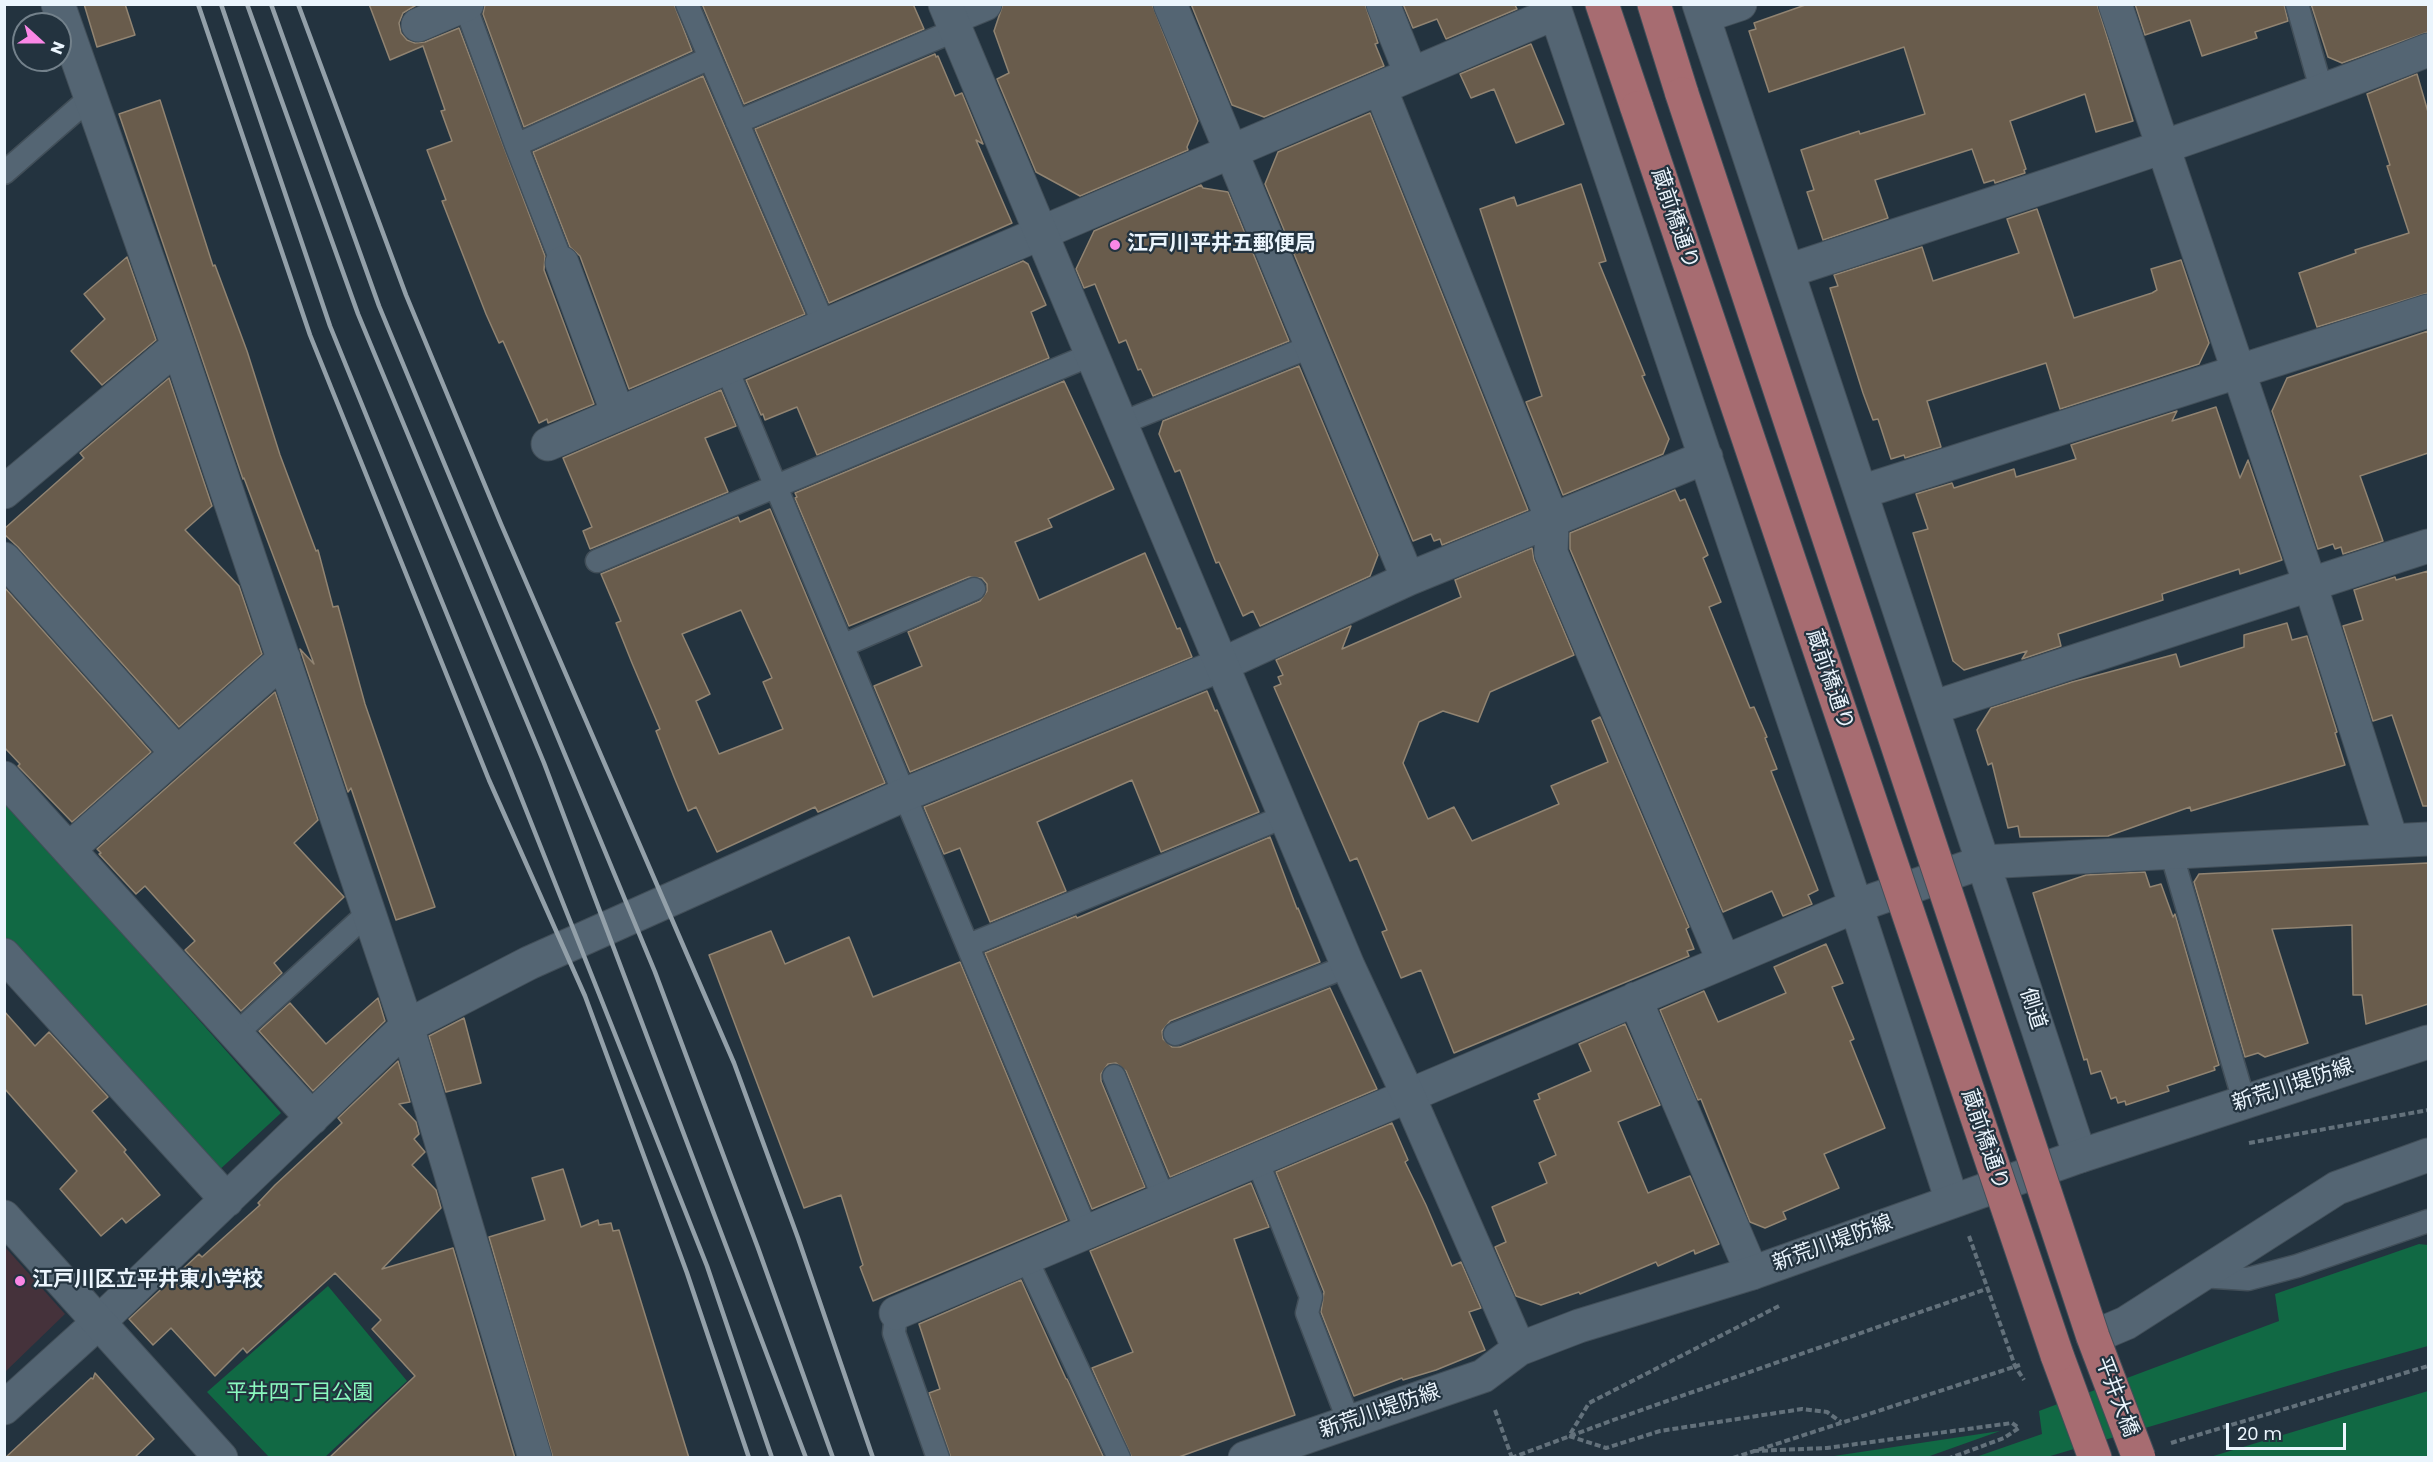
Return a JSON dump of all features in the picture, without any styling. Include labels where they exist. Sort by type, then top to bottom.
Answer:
[{"type":"main road","name":"蔵前橋通り","points":[[1602,4],[2057,1355]]},
{"type":"main road","name":"蔵前橋通り","points":[[1654,4],[2093,1338]]},
{"type":"main road","name":"平井大橋","points":[[2093,1338],[2139,1458]]},
{"type":"main road","name":"平井大橋","points":[[2057,1355],[2095,1458]]},
{"type":"street","points":[[58,4],[178,346],[408,1026],[535,1458]]},
{"type":"street","points":[[985,4],[951,18],[1348,966],[1408,1095],[1519,1349]]},
{"type":"street","points":[[1170,4],[1408,579]]},
{"type":"street","points":[[1383,4],[1411,74]]},
{"type":"street","points":[[1702,10],[1740,4]]},
{"type":"street","points":[[2115,4],[2310,584],[2391,839]]},
{"type":"street","points":[[418,25],[466,5]]},
{"type":"street","points":[[548,444],[1380,88],[1554,9],[1959,1213]]},
{"type":"street","name":"側道","points":[[1702,10],[2080,1156]]},
{"type":"street","points":[[1788,271],[2163,148],[2322,92],[2428,50]]},
{"type":"street","points":[[1380,88],[1552,519],[1551,553],[1724,962]]},
{"type":"street","points":[[562,263],[618,414]]},
{"type":"street","points":[[1862,492],[2428,311]]},
{"type":"street","points":[[4,492],[178,346]]},
{"type":"street","points":[[4,1408],[99,1322],[408,1026],[529,963],[906,794],[1223,664],[1408,579],[1706,457]]},
{"type":"street","points":[[1932,708],[2428,546]]},
{"type":"street","points":[[4,559],[177,753]]},
{"type":"street","points":[[69,849],[284,659]]},
{"type":"street","points":[[4,778],[312,1118]]},
{"type":"street","points":[[896,1314],[1856,906],[1983,862],[2391,839],[2428,839]]},
{"type":"street","points":[[4,955],[227,1200]]},
{"type":"street","points":[[1635,999],[1752,1274]]},
{"type":"street","name":"新荒川堤防線","points":[[1245,1458],[1483,1376],[1519,1349],[1579,1326],[1959,1213],[2080,1156],[2428,1042]]},
{"type":"street","points":[[2093,1338],[2126,1323],[2337,1188],[2428,1155]]},
{"type":"street","points":[[4,1217],[221,1458]]},
{"type":"lane","points":[[687,4],[824,325]]},
{"type":"lane","points":[[2297,4],[2322,92]]},
{"type":"lane","points":[[466,5],[516,145],[562,263]]},
{"type":"lane","points":[[737,122],[951,18]]},
{"type":"lane","points":[[516,145],[710,58]]},
{"type":"lane","points":[[4,173],[91,97]]},
{"type":"lane","points":[[1122,423],[1312,346]]},
{"type":"lane","points":[[597,561],[1093,354]]},
{"type":"lane","points":[[726,367],[844,645],[1087,1232]]},
{"type":"lane","points":[[844,645],[974,589]]},
{"type":"lane","points":[[969,945],[1286,816]]},
{"type":"lane","points":[[2171,852],[2244,1101]]},
{"type":"lane","points":[[236,1034],[369,912]]},
{"type":"lane","points":[[1175,1034],[1348,966]]},
{"type":"lane","points":[[1114,1076],[1164,1199]]},
{"type":"lane","points":[[1257,1160],[1311,1297],[1307,1312],[1349,1422]]},
{"type":"lane","points":[[2200,1276],[2248,1279],[2297,1266],[2428,1221]]},
{"type":"lane","points":[[1026,1258],[1119,1458]]},
{"type":"lane","points":[[896,1314],[894,1333],[938,1458]]},
{"type":"path","points":[[2244,1144],[2428,1110]]},
{"type":"path","points":[[1959,1213],[1989,1288],[2015,1366]]},
{"type":"path","points":[[1483,1376],[1511,1457],[1989,1288]]},
{"type":"path","points":[[1569,1436],[1589,1403],[1788,1301]]},
{"type":"path","points":[[1733,1458],[2015,1366],[2057,1355]]},
{"type":"path","points":[[2169,1444],[2428,1366]]},
{"type":"path","points":[[1569,1436],[1606,1448],[1660,1431],[1802,1409],[1827,1412],[1841,1422]]},
{"type":"path","points":[[1753,1451],[1827,1448],[2012,1423],[2019,1428],[2004,1438],[1950,1458]]},
{"type":"shaded area","name":"江戸川区立平井東小学校","points":[[5,1247],[65,1314],[4,1372]]},
{"type":"green space","points":[[4,799],[281,1113],[216,1173],[5,941]]},
{"type":"green space","points":[[2419,1244],[2428,1245],[2428,1346],[2047,1457],[1973,1458],[2042,1434],[2039,1411],[2279,1321],[2275,1294]]},
{"type":"green space","name":"平井四丁目公園","points":[[328,1286],[407,1381],[325,1457],[269,1457],[207,1392]]},
{"type":"green space","points":[[2428,1391],[2428,1457],[2210,1457]]},
{"type":"green space","points":[[2000,1431],[1927,1457],[1825,1457],[1834,1456]]},
{"type":"building","points":[[84,4],[125,4],[135,35],[97,47]]},
{"type":"building","points":[[369,4],[418,4],[403,13],[399,23],[401,33],[407,40],[415,43],[425,42],[459,28],[545,256],[544,270],[594,404],[548,423],[547,419],[539,423],[503,341],[499,343],[486,314],[442,201],[446,200],[427,150],[452,141],[441,111],[445,110],[423,46],[390,60]]},
{"type":"building","points":[[485,4],[674,4],[692,51],[524,127],[483,14]]},
{"type":"building","points":[[702,4],[913,4],[924,29],[744,104]]},
{"type":"building","points":[[1003,4],[1152,4],[1198,121],[1187,147],[1188,150],[1080,196],[1036,172],[997,79],[1009,73],[994,31]]},
{"type":"building","points":[[1191,4],[1365,4],[1378,43],[1375,44],[1384,66],[1264,117],[1232,105]]},
{"type":"building","points":[[1403,4],[1515,5],[1517,9],[1446,39],[1437,19],[1413,28]]},
{"type":"building","points":[[1808,4],[2097,4],[2133,121],[2096,132],[2085,94],[2010,121],[2026,169],[2025,173],[1995,183],[1994,180],[1984,183],[1972,149],[1875,180],[1888,218],[1823,240],[1807,192],[1814,190],[1801,150],[1859,131],[1860,134],[1925,114],[1904,47],[1769,92],[1749,31],[1756,29],[1754,23]]},
{"type":"building","points":[[2135,4],[2284,4],[2288,21],[2255,32],[2257,38],[2202,56],[2190,20],[2145,35]]},
{"type":"building","points":[[2311,4],[2428,4],[2428,32],[2342,63],[2328,57]]},
{"type":"building","points":[[1531,44],[1564,124],[1516,143],[1494,89],[1471,98],[1460,74]]},
{"type":"building","points":[[935,54],[936,57],[938,56],[955,96],[962,93],[983,144],[976,140],[1012,223],[829,303],[755,129]]},
{"type":"building","points":[[2417,74],[2428,112],[2428,293],[2317,327],[2299,273],[2356,253],[2355,250],[2409,233],[2367,94]]},
{"type":"building","points":[[703,76],[805,314],[629,389],[580,256],[570,247],[533,152]]},
{"type":"building","points":[[160,100],[213,266],[215,265],[247,351],[280,455],[316,551],[318,550],[333,607],[338,606],[365,704],[435,907],[396,920],[351,788],[348,792],[300,649],[314,664],[243,479],[119,114]]},
{"type":"building","points":[[1370,113],[1528,510],[1442,545],[1440,539],[1434,541],[1431,534],[1413,541],[1265,184],[1278,152]]},
{"type":"building","points":[[1581,184],[1606,261],[1599,263],[1645,375],[1642,376],[1669,439],[1663,454],[1563,495],[1526,402],[1542,396],[1480,209],[1514,197],[1517,206]]},
{"type":"building","points":[[1201,185],[1203,188],[1228,192],[1289,341],[1153,396],[1141,369],[1138,370],[1126,340],[1119,343],[1095,284],[1084,288],[1076,269],[1094,231]]},
{"type":"building","points":[[2037,209],[2074,318],[2152,293],[2157,290],[2151,269],[2181,260],[2209,343],[2199,364],[2060,409],[2046,363],[1927,401],[1941,447],[1905,458],[1904,455],[1891,459],[1878,419],[1873,420],[1863,393],[1830,288],[1838,286],[1834,275],[1922,247],[1933,281],[2019,253],[2007,219]]},
{"type":"building","points":[[127,257],[156,340],[102,385],[71,351],[105,319],[84,294]]},
{"type":"building","points":[[1023,261],[1028,264],[1046,305],[1031,312],[1049,358],[817,455],[797,407],[765,420],[763,414],[761,415],[746,380]]},
{"type":"building","points":[[2428,331],[2428,453],[2360,476],[2383,541],[2343,554],[2341,547],[2335,549],[2333,544],[2318,549],[2272,411],[2287,378]]},
{"type":"building","points":[[1299,366],[1378,555],[1370,576],[1260,626],[1253,611],[1243,616],[1219,562],[1216,563],[1180,470],[1175,472],[1159,434],[1163,421]]},
{"type":"building","points":[[169,378],[212,506],[185,530],[239,586],[262,654],[179,727],[4,534],[4,529],[84,458],[80,453]]},
{"type":"building","points":[[1064,381],[1114,489],[1048,519],[1052,527],[1015,542],[1039,600],[1145,553],[1177,629],[1180,628],[1192,657],[910,772],[874,686],[922,666],[908,632],[980,601],[987,591],[987,584],[982,578],[969,577],[849,626],[795,498],[797,497],[795,493]]},
{"type":"building","points":[[721,390],[736,426],[705,438],[728,492],[590,549],[583,531],[592,527],[563,458]]},
{"type":"building","points":[[2216,407],[2240,478],[2248,460],[2282,560],[2240,574],[2239,569],[2162,594],[2163,600],[2058,634],[2061,646],[2022,659],[2027,651],[1964,670],[1953,661],[1913,533],[1928,529],[1916,494],[1952,483],[1954,488],[2014,469],[2016,477],[2076,459],[2071,445],[2177,411],[2172,421]]},
{"type":"building","points":[[1675,490],[1680,501],[1685,499],[1708,555],[1703,558],[1721,602],[1709,607],[1750,708],[1754,707],[1767,737],[1765,738],[1777,769],[1771,771],[1818,890],[1808,895],[1812,904],[1783,916],[1772,891],[1723,912],[1570,549],[1570,533]]},
{"type":"building","points":[[770,509],[885,783],[818,812],[815,807],[717,852],[696,807],[688,811],[656,731],[660,729],[616,623],[621,621],[601,574],[738,517],[740,522]],"holes":[[[741,610],[772,678],[763,682],[783,729],[719,754],[696,701],[710,694],[682,634]]]},
{"type":"building","points":[[1532,548],[1534,560],[1574,655],[1490,692],[1478,722],[1443,711],[1419,722],[1403,763],[1428,819],[1454,807],[1472,841],[1559,804],[1551,786],[1608,762],[1592,721],[1600,717],[1689,927],[1686,929],[1694,949],[1687,951],[1689,956],[1454,1053],[1421,970],[1401,978],[1382,932],[1387,930],[1357,858],[1350,861],[1274,687],[1281,684],[1278,677],[1283,675],[1276,660],[1351,626],[1342,649],[1461,597],[1455,580]]},
{"type":"building","points":[[2428,571],[2428,806],[2423,806],[2392,715],[2373,721],[2343,626],[2363,620],[2354,590],[2395,577],[2396,580]]},
{"type":"building","points":[[5,588],[151,752],[72,822],[18,766],[20,764],[4,747]]},
{"type":"building","points":[[2287,623],[2292,640],[2307,636],[2345,765],[2191,811],[2190,807],[2108,836],[2020,837],[2018,826],[2008,828],[1992,763],[1988,765],[1977,730],[1991,708],[2072,682],[2176,654],[2180,667],[2244,647],[2244,635]]},
{"type":"building","points":[[1207,691],[1259,812],[1161,852],[1132,780],[1037,822],[1066,891],[990,922],[960,848],[944,854],[924,807]]},
{"type":"building","points":[[275,692],[318,820],[294,843],[344,897],[274,963],[282,973],[241,1011],[185,950],[195,941],[145,886],[136,894],[97,849]]},
{"type":"building","points":[[1270,837],[1320,962],[1170,1021],[1162,1031],[1163,1039],[1172,1047],[1180,1047],[1330,988],[1377,1089],[1170,1177],[1126,1071],[1116,1063],[1108,1064],[1101,1074],[1101,1081],[1145,1187],[1092,1209],[985,953],[1076,916],[1077,918]]},
{"type":"building","points":[[2428,863],[2428,1004],[2366,1024],[2362,995],[2353,995],[2352,925],[2272,929],[2308,1043],[2265,1057],[2258,1053],[2245,1057],[2194,882],[2199,874]]},
{"type":"building","points":[[2145,872],[2150,887],[2161,884],[2173,917],[2175,914],[2219,1065],[2214,1067],[2215,1070],[2167,1086],[2169,1091],[2126,1105],[2125,1101],[2118,1103],[2116,1097],[2111,1099],[2101,1071],[2091,1074],[2087,1059],[2084,1060],[2033,893],[2086,875]]},
{"type":"building","points":[[771,931],[785,964],[849,937],[873,997],[960,962],[1067,1220],[873,1301],[860,1267],[863,1265],[841,1195],[804,1208],[709,955]]},
{"type":"building","points":[[1826,944],[1843,983],[1832,987],[1854,1039],[1850,1041],[1885,1128],[1824,1154],[1839,1188],[1783,1212],[1786,1219],[1765,1228],[1750,1222],[1701,1099],[1698,1100],[1660,1010],[1704,991],[1718,1022],[1786,993],[1774,967]]},
{"type":"building","points":[[378,998],[385,1021],[313,1091],[259,1031],[290,1003],[326,1044]]},
{"type":"building","points":[[4,1011],[35,1046],[49,1032],[108,1097],[92,1111],[126,1150],[124,1152],[160,1195],[126,1223],[122,1218],[101,1236],[60,1189],[77,1171],[4,1088]]},
{"type":"building","points":[[464,1018],[481,1083],[446,1092],[429,1036]]},
{"type":"building","points":[[1625,1024],[1660,1105],[1618,1122],[1648,1193],[1690,1176],[1719,1244],[1695,1254],[1694,1250],[1658,1266],[1656,1262],[1580,1294],[1579,1292],[1541,1305],[1516,1296],[1495,1247],[1506,1242],[1492,1207],[1547,1183],[1539,1163],[1556,1155],[1534,1101],[1540,1099],[1538,1094],[1591,1071],[1579,1044]]},
{"type":"building","points":[[398,1061],[410,1102],[399,1104],[416,1122],[419,1134],[414,1139],[425,1152],[412,1165],[436,1190],[441,1208],[382,1269],[453,1248],[515,1458],[329,1458],[415,1376],[372,1329],[381,1320],[335,1273],[247,1353],[243,1348],[215,1376],[171,1328],[153,1345],[129,1319],[199,1254],[202,1257],[260,1205],[258,1203],[275,1185],[342,1123],[338,1118]]},
{"type":"building","points":[[1392,1123],[1408,1160],[1405,1162],[1452,1266],[1461,1262],[1481,1308],[1469,1312],[1485,1350],[1436,1370],[1403,1380],[1402,1378],[1354,1396],[1321,1312],[1324,1292],[1276,1172]]},
{"type":"building","points":[[563,1169],[581,1227],[598,1220],[599,1225],[611,1223],[613,1231],[619,1230],[689,1458],[553,1458],[489,1237],[545,1220],[532,1178]]},
{"type":"building","points":[[1251,1183],[1269,1227],[1234,1239],[1295,1415],[1176,1458],[1132,1458],[1092,1368],[1133,1352],[1090,1251]]},
{"type":"building","points":[[1021,1280],[1104,1458],[951,1458],[929,1393],[940,1389],[919,1324]]},
{"type":"building","points":[[95,1373],[154,1439],[134,1458],[5,1458],[91,1378],[93,1379]]},
{"type":"railway","points":[[198,4],[310,335],[489,780],[585,996],[687,1273],[749,1458]]},
{"type":"railway","points":[[221,4],[330,326],[511,772],[707,1266],[772,1458]]},
{"type":"railway","points":[[247,4],[358,314],[544,763],[806,1458]]},
{"type":"railway","points":[[271,4],[379,306],[655,972],[833,1458]]},
{"type":"railway","points":[[298,4],[406,295],[501,524],[734,1063],[798,1238],[873,1458]]},
{"type":"place","name":"江戸川平井五郵便局","points":[[1115,245]]},
{"type":"place","name":"江戸川区立平井東小学校","points":[[20,1281]]}]
